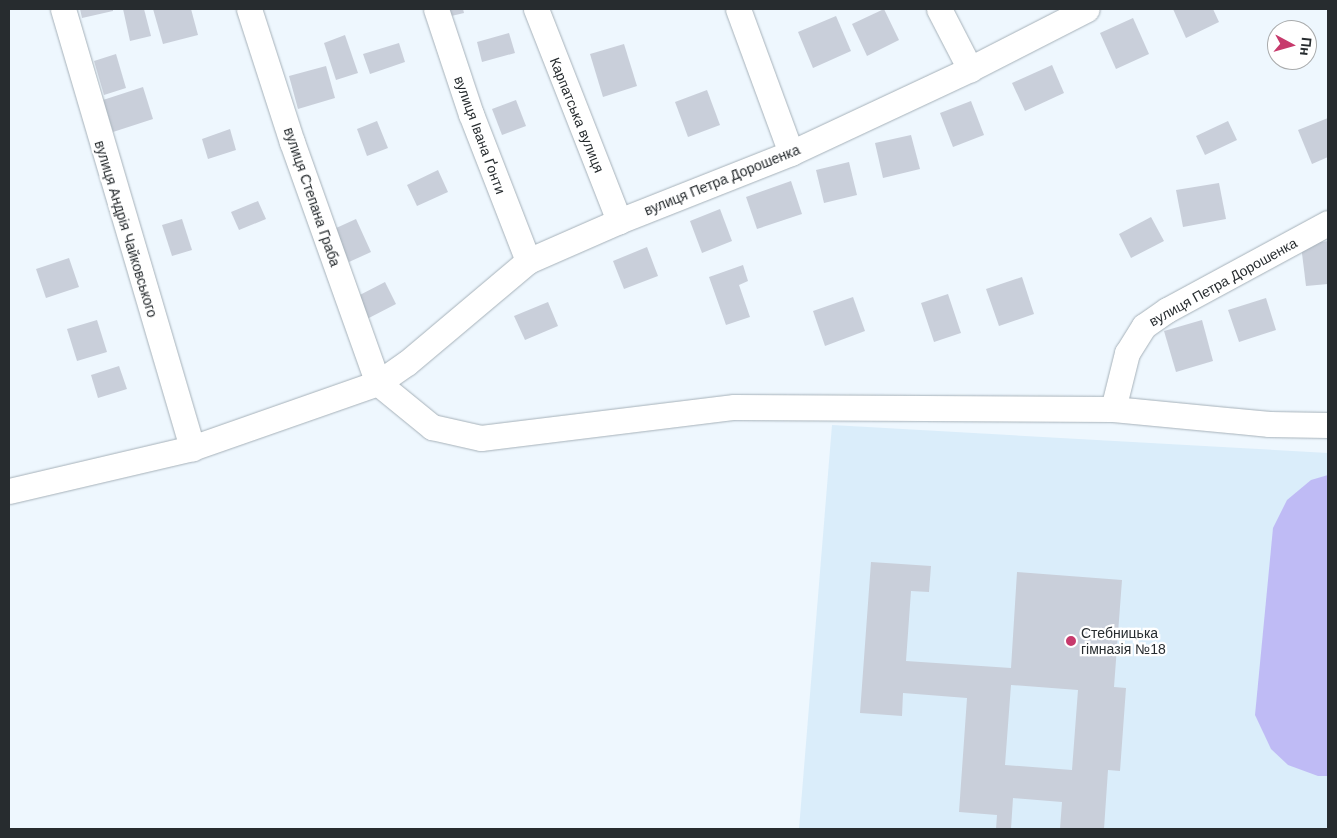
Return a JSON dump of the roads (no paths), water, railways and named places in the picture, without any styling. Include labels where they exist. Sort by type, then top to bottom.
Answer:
[{"type":"street","name":"вулиця Андрія Чайковського","points":[[63,9],[192,448]]},
{"type":"street","name":"вулиця Степана Граба","points":[[249,9],[292,142],[378,383]]},
{"type":"street","name":"вулиця Івана Ґонти","points":[[436,9],[471,114],[528,261]]},
{"type":"street","name":"Карпатська вулиця","points":[[536,9],[619,220]]},
{"type":"street","points":[[738,9],[791,153]]},
{"type":"street","points":[[939,9],[970,69]]},
{"type":"street","name":"вулиця Петра Дорошенка","points":[[9,492],[192,448],[378,383],[407,363],[528,261],[619,220],[791,153],[970,69],[1087,9]]},
{"type":"street","name":"вулиця Петра Дорошенка","points":[[1113,409],[1127,353],[1144,326],[1167,310],[1328,223]]},
{"type":"street","points":[[378,383],[432,427],[480,438],[734,407],[1113,409],[1269,424],[1328,425]]},
{"type":"place","name":"Стебницька гімназія №18","points":[[1071,641]]}]
